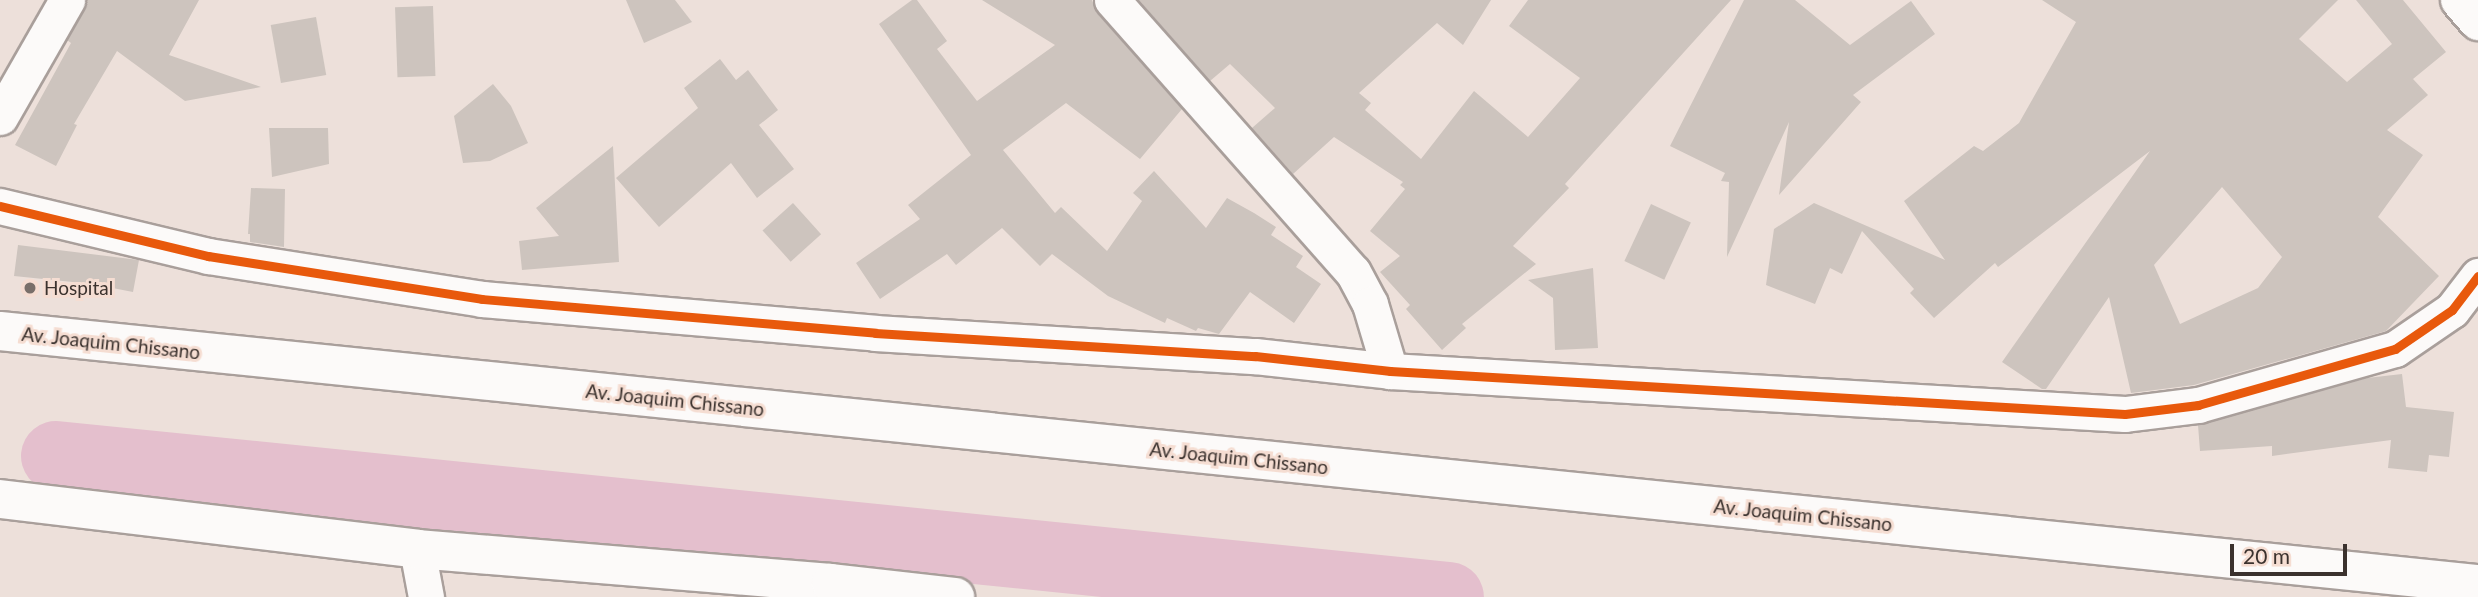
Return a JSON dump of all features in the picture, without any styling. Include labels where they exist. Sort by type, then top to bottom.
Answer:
[{"type":"main road","points":[[2460,0],[2478,21]]},
{"type":"main road","name":"Av. Joaquim Chissano","points":[[15,333],[2478,584]]},
{"type":"main road","points":[[0,499],[417,549],[830,590],[955,597]]},
{"type":"street","points":[[0,117],[67,0]]},
{"type":"street","points":[[1112,0],[1353,271],[1370,303],[1391,370]]},
{"type":"street","points":[[0,206],[208,256],[482,299],[875,332],[1255,356],[1391,370],[2125,414],[2165,411],[2395,349],[2452,310],[2478,276]]},
{"type":"street","points":[[417,549],[426,597]]},
{"type":"building","points":[[87,0],[199,0],[169,55],[261,87],[185,101],[117,51],[74,124],[77,125],[56,166],[15,145],[71,43],[67,40]]},
{"type":"building","points":[[626,0],[675,0],[692,22],[644,43]]},
{"type":"building","points":[[912,0],[917,0],[947,41],[937,49],[977,101],[1055,45],[982,0],[1092,0],[1097,13],[1182,109],[1140,159],[1066,103],[1003,150],[1055,213],[1061,207],[1107,251],[1142,201],[1133,193],[1154,171],[1206,228],[1227,198],[1254,213],[1276,227],[1271,235],[1303,256],[1296,267],[1321,284],[1294,323],[1250,292],[1219,334],[1198,328],[1196,331],[1167,318],[1165,323],[1108,296],[1052,254],[1040,266],[1002,228],[956,265],[947,254],[880,299],[856,263],[920,219],[908,205],[971,155],[879,24]]},
{"type":"building","points":[[1139,0],[1491,0],[1463,45],[1437,23],[1359,93],[1371,103],[1365,110],[1421,159],[1474,91],[1528,137],[1580,78],[1509,26],[1528,0],[1731,0],[1565,184],[1569,188],[1513,246],[1536,264],[1462,324],[1466,328],[1442,350],[1406,309],[1410,305],[1380,272],[1400,256],[1370,231],[1405,189],[1400,185],[1403,182],[1334,137],[1293,174],[1252,128],[1275,108],[1230,64],[1210,81]]},
{"type":"building","points":[[1744,0],[1795,0],[1850,45],[1911,1],[1935,34],[1853,95],[1861,102],[1779,195],[1789,122],[1727,257],[1729,182],[1721,181],[1725,173],[1670,146]]},
{"type":"building","points":[[2042,0],[2338,0],[2299,39],[2347,82],[2392,44],[2356,0],[2403,0],[2446,52],[2413,79],[2428,95],[2387,130],[2423,155],[2378,217],[2439,276],[2386,331],[2194,385],[2131,393],[2109,297],[2046,389],[2042,389],[2002,362],[2150,151],[1998,267],[1995,263],[1934,318],[1910,293],[1914,289],[1862,231],[1842,274],[1830,268],[1815,304],[1766,285],[1774,229],[1814,203],[1945,260],[1904,201],[1974,146],[1983,151],[2019,123],[2076,22]],"holes":[[[2222,187],[2282,257],[2258,288],[2180,324],[2154,265]]]},
{"type":"building","points":[[433,6],[435,76],[397,77],[395,7]]},
{"type":"building","points":[[316,17],[326,75],[281,83],[271,25]]},
{"type":"building","points":[[720,59],[736,80],[748,70],[778,110],[759,125],[794,169],[757,198],[731,163],[659,227],[616,178],[698,108],[684,88]]},
{"type":"building","points":[[493,84],[511,106],[528,143],[490,161],[463,163],[454,116]]},
{"type":"building","points":[[269,128],[328,128],[329,164],[272,177]]},
{"type":"building","points":[[613,146],[619,262],[522,270],[519,241],[559,236],[536,208]]},
{"type":"building","points":[[251,188],[285,189],[284,247],[250,242],[248,234]]},
{"type":"building","points":[[793,203],[821,234],[791,262],[763,230]]},
{"type":"building","points":[[1651,204],[1691,223],[1664,280],[1624,261]]},
{"type":"building","points":[[18,245],[139,260],[133,292],[92,284],[14,276]]},
{"type":"building","points":[[1593,268],[1598,348],[1555,350],[1553,298],[1528,280]]},
{"type":"building","points":[[2402,374],[2406,407],[2454,412],[2449,457],[2429,455],[2427,472],[2388,468],[2391,440],[2272,456],[2272,446],[2200,451],[2198,425],[2367,378]]},
{"type":"waterway","points":[[56,456],[1449,597]]},
{"type":"cycle path","points":[[0,206],[208,256],[482,299],[875,333],[1255,356],[1390,371],[2125,414],[2198,405],[2395,349],[2452,310],[2478,276]]},
{"type":"place","name":"Hospital","points":[[30,288]]}]
